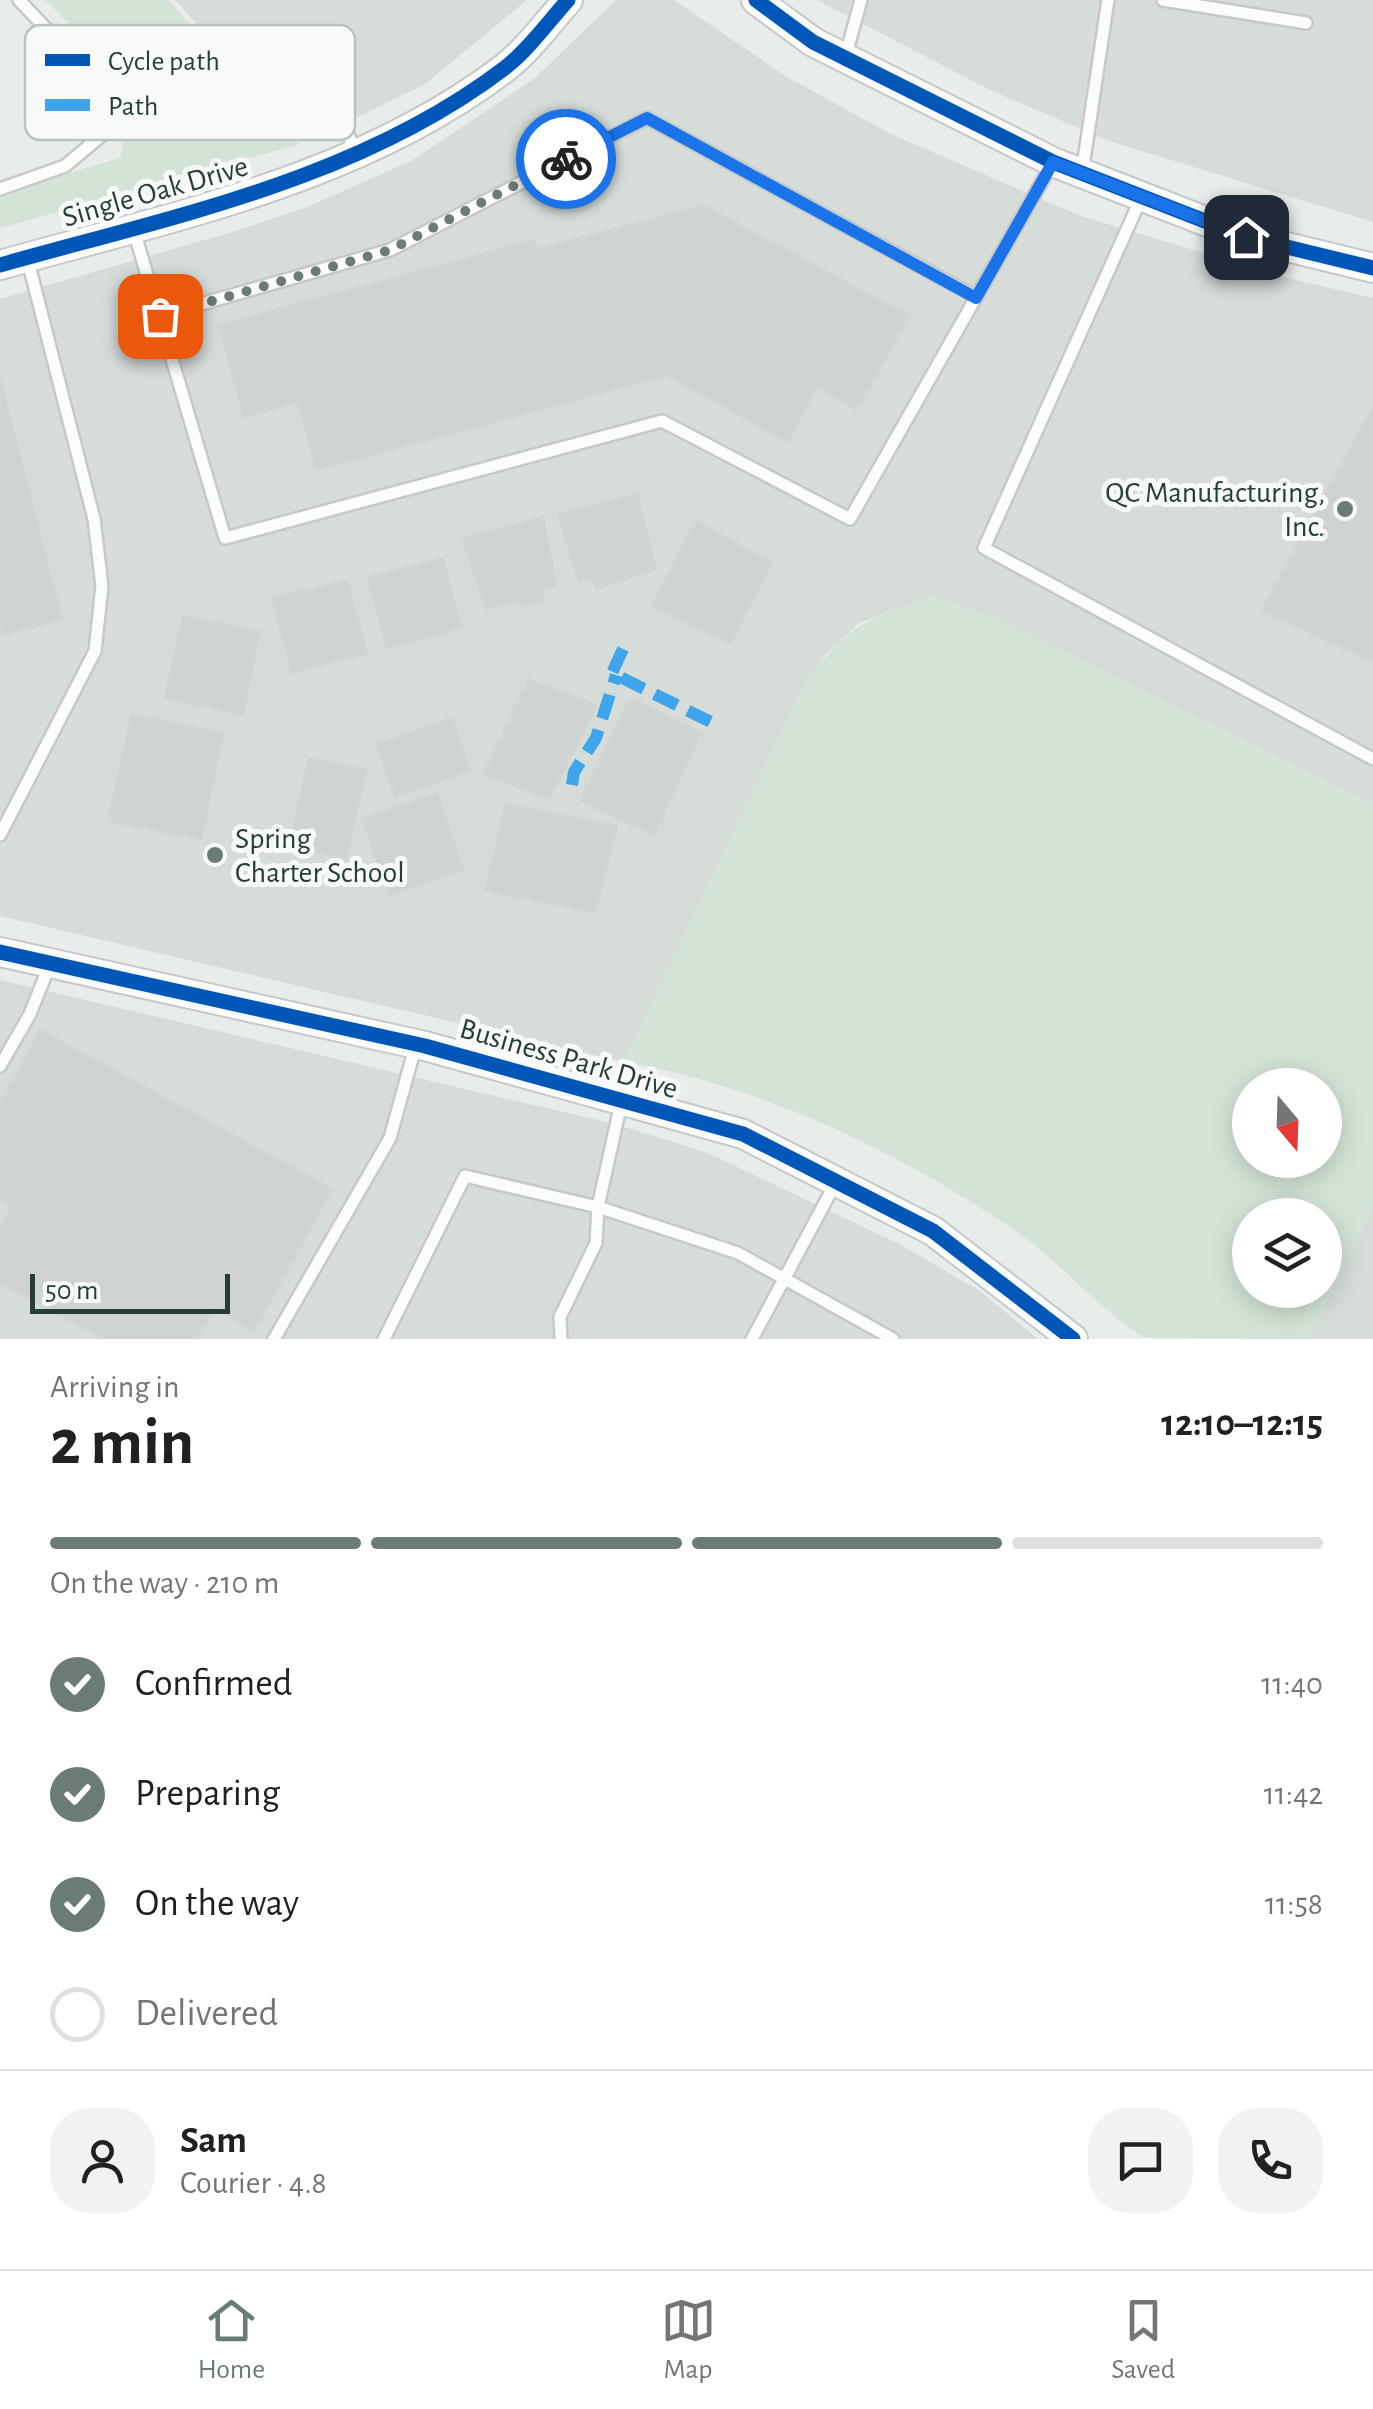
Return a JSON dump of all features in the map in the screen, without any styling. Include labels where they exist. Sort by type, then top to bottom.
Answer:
[{"type":"street","name":"Single Oak Drive","points":[[14,261],[133,226],[207,210],[356,154],[508,66],[568,0]]},
{"type":"street","points":[[756,0],[813,42],[1053,162],[1246,237],[1373,268]]},
{"type":"street","name":"Business Park Drive","points":[[0,952],[416,1044],[743,1134],[933,1232],[1072,1339]]},
{"type":"lane","points":[[19,0],[43,25]]},
{"type":"lane","points":[[845,58],[861,0]]},
{"type":"lane","points":[[1082,173],[1108,0]]},
{"type":"lane","points":[[1163,0],[1306,23]]},
{"type":"lane","points":[[160,316],[390,250],[647,118],[976,298]]},
{"type":"lane","points":[[0,189],[65,166],[96,140]]},
{"type":"lane","points":[[350,140],[356,154]]},
{"type":"lane","points":[[133,226],[225,538],[662,422],[850,519],[1053,162]]},
{"type":"lane","points":[[1142,196],[984,548],[1373,759]]},
{"type":"lane","points":[[0,835],[95,651],[102,586],[94,519],[14,261]]},
{"type":"lane","points":[[0,1066],[30,1014],[50,964]]},
{"type":"lane","points":[[274,1339],[390,1138],[416,1044]]},
{"type":"lane","points":[[561,1339],[560,1316],[596,1243],[598,1206],[621,1102]]},
{"type":"lane","points":[[384,1339],[464,1176],[598,1206],[738,1254],[893,1339]]},
{"type":"lane","points":[[752,1339],[836,1182]]},
{"type":"shaded area","points":[[175,0],[527,0],[425,84],[355,118],[355,25],[198,25]]},
{"type":"shaded area","points":[[616,0],[674,0],[787,77],[891,134],[1078,215],[1283,277],[1373,298],[1373,804],[998,620],[934,596],[859,623],[826,654],[801,691],[624,1062],[0,916],[0,299],[239,230],[307,207],[411,161],[535,78]]},
{"type":"shaded area","points":[[817,0],[1373,0],[1373,222],[1109,141],[990,90]]},
{"type":"shaded area","points":[[0,980],[615,1124],[708,1153],[899,1244],[980,1291],[1038,1339],[0,1339]]},
{"type":"shaded area","points":[[1373,1206],[1373,1339],[1310,1339],[1324,1308],[1342,1308],[1342,1271]]},
{"type":"green space","points":[[45,0],[168,0],[191,25],[70,25]]},
{"type":"green space","points":[[123,140],[296,140],[300,144],[0,228],[0,193],[120,158]]},
{"type":"green space","points":[[934,595],[998,620],[1373,804],[1373,1206],[1342,1271],[1342,1198],[1232,1198],[1232,1308],[1325,1308],[1310,1339],[1143,1337],[1014,1230],[876,1148],[727,1087],[624,1062],[801,691],[844,638],[872,620]]},
{"type":"building","points":[[704,206],[909,316],[857,410],[817,386],[788,442],[667,375],[317,470],[298,402],[244,417],[219,325],[534,240],[536,249]]},
{"type":"building","points":[[0,379],[62,620],[0,635]]},
{"type":"building","name":"QC Manufacturing, Inc.","points":[[1373,407],[1373,662],[1262,610]]},
{"type":"building","points":[[637,494],[656,569],[596,589],[593,578],[579,582],[558,514]]},
{"type":"building","points":[[543,517],[556,586],[542,590],[544,600],[521,607],[519,600],[486,609],[462,539]]},
{"type":"building","points":[[696,521],[772,563],[730,643],[652,606]]},
{"type":"building","points":[[443,558],[461,628],[387,648],[368,577]]},
{"type":"building","points":[[347,580],[367,653],[292,673],[272,598]]},
{"type":"building","points":[[183,616],[260,631],[243,715],[165,698]]},
{"type":"building","points":[[529,680],[597,705],[549,799],[483,774]]},
{"type":"building","points":[[630,698],[701,732],[654,835],[581,801]]},
{"type":"building","points":[[132,714],[223,733],[201,839],[108,821]]},
{"type":"building","points":[[452,718],[470,771],[395,797],[377,744]]},
{"type":"building","points":[[309,758],[366,770],[346,859],[289,847]]},
{"type":"building","points":[[437,793],[464,870],[390,895],[362,819]]},
{"type":"building","points":[[506,804],[617,826],[595,912],[485,891]]},
{"type":"building","points":[[40,1030],[332,1189],[254,1331],[214,1307],[197,1339],[105,1339],[0,1284],[0,1227],[12,1206],[0,1199],[0,1105]]},
{"type":"marked path","points":[[623,649],[612,673],[715,724]]},
{"type":"marked path","points":[[572,785],[574,772],[596,738],[616,675]]},
{"type":"cycle path","points":[[0,265],[264,190],[390,138],[449,106],[506,67],[568,0]]},
{"type":"cycle path","points":[[756,0],[813,42],[1053,162],[1246,237],[1373,268]]},
{"type":"cycle path","points":[[0,952],[425,1046],[743,1134],[933,1231],[1073,1339]]},
{"type":"way so far","points":[[160,316],[390,250],[566,159]]},
{"type":"place","name":"QC Manufacturing, Inc.","points":[[1345,509]]},
{"type":"place","name":"Spring Charter School","points":[[215,855]]},
{"type":"route","points":[[566,159],[647,118],[976,298],[1053,162],[1246,237]]}]
